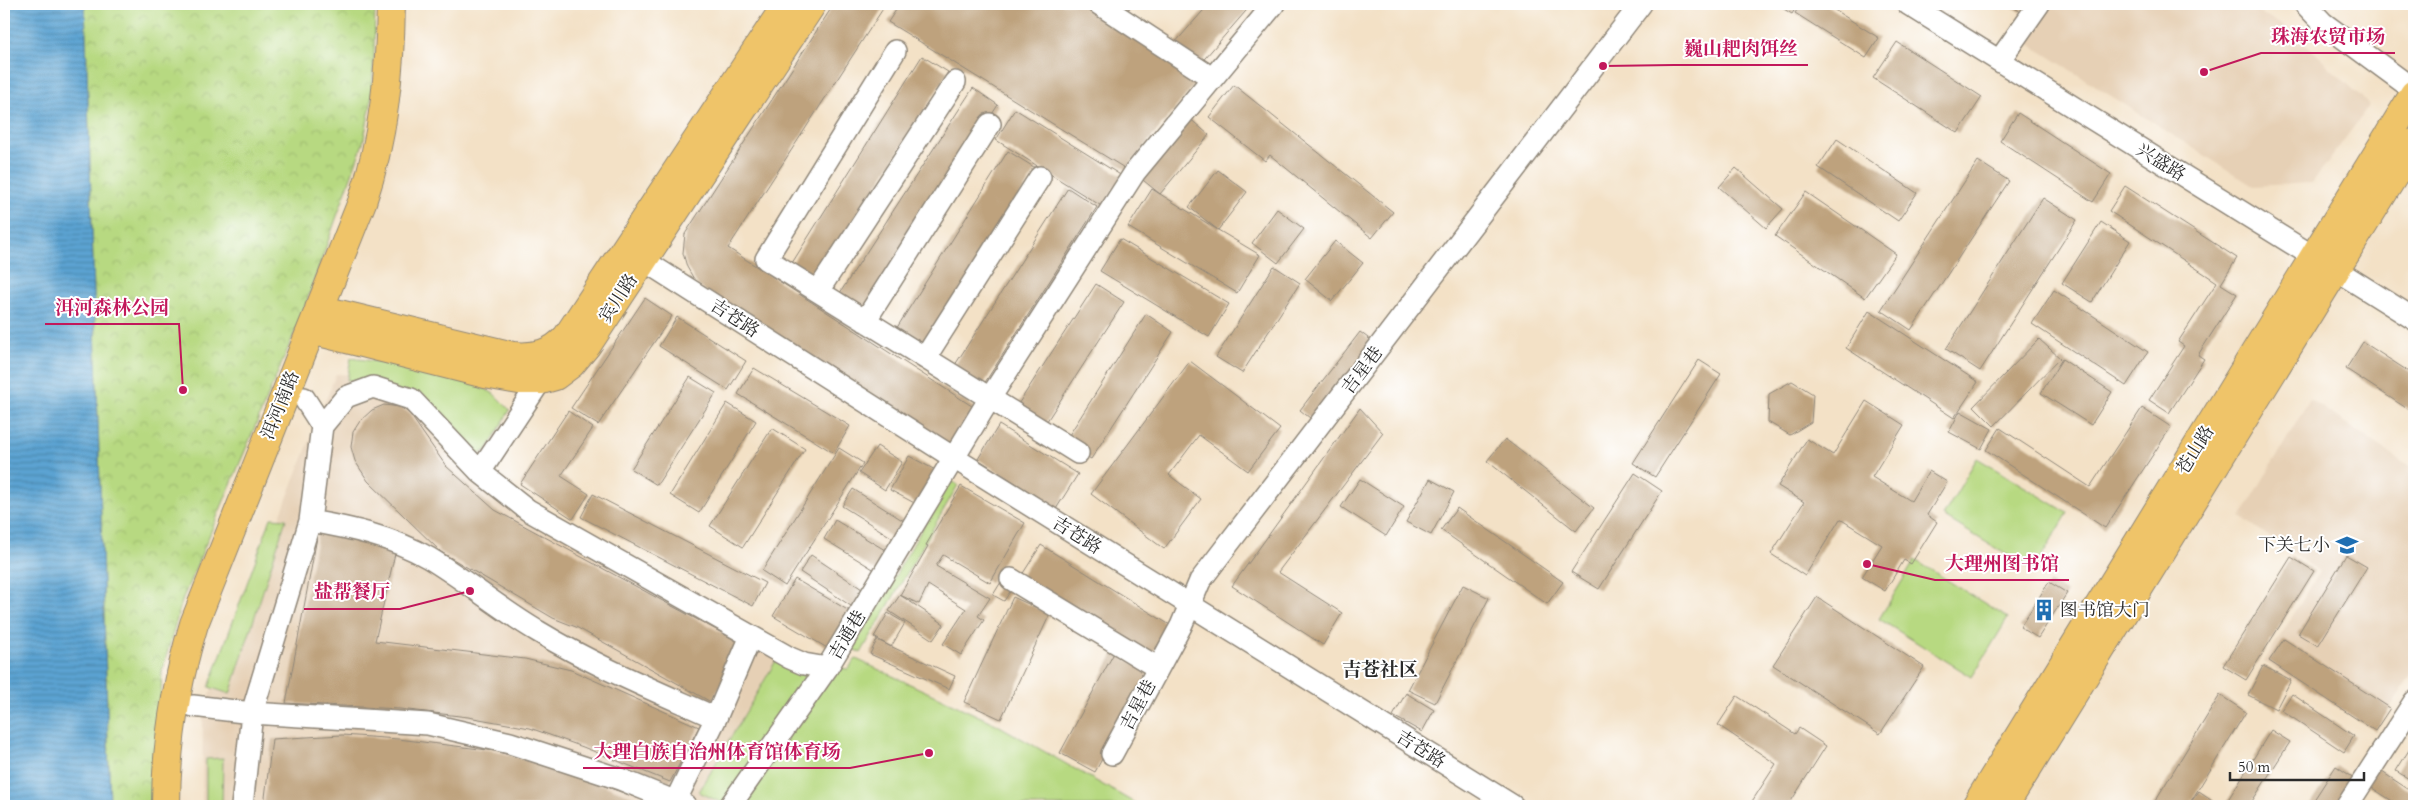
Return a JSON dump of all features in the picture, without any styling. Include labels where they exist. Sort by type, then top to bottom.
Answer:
[{"type":"main road","name":"洱河南路","points":[[185,806],[185,772],[193,706],[201,667],[218,611],[304,398],[324,322],[373,168],[389,72],[391,4]]},
{"type":"main road","name":"洱河南路","points":[[166,806],[166,772],[170,729],[182,663],[194,624],[324,322],[380,208],[391,173],[408,74],[409,4]]},
{"type":"main road","name":"宾川路","points":[[324,322],[514,356],[535,356],[554,349],[567,337],[787,4]]},
{"type":"main road","name":"宾川路","points":[[324,322],[493,376],[519,380],[541,380],[563,371],[579,355],[812,4]]},
{"type":"main road","name":"苍山路","points":[[2004,806],[2325,264],[2414,92]]},
{"type":"main road","name":"苍山路","points":[[1976,806],[2325,264],[2414,143]]},
{"type":"street","points":[[1099,4],[1212,78]]},
{"type":"street","name":"吉通巷","points":[[730,806],[827,668],[990,398],[1136,172],[1274,4]]},
{"type":"street","name":"吉星巷","points":[[1112,754],[1187,611],[1200,581],[1641,4]]},
{"type":"street","name":"兴盛路","points":[[1908,4],[2414,319]]},
{"type":"street","points":[[1999,61],[2039,4]]},
{"type":"street","points":[[2305,4],[2323,22],[2414,92]]},
{"type":"street","points":[[895,51],[766,259],[1078,453]]},
{"type":"street","points":[[818,291],[955,82]]},
{"type":"street","points":[[865,321],[990,124]]},
{"type":"street","points":[[925,358],[1040,178]]},
{"type":"street","name":"吉苍路","points":[[639,266],[950,464],[1187,611],[1514,806]]},
{"type":"street","points":[[480,472],[541,380]]},
{"type":"street","points":[[242,806],[252,713],[310,521],[322,426],[346,397],[373,386],[411,399],[480,472],[528,510],[574,538],[751,636],[804,664],[827,668]]},
{"type":"street","points":[[304,398],[322,426]]},
{"type":"street","points":[[310,521],[343,527],[406,546],[429,559],[539,632],[619,675],[716,718]]},
{"type":"street","points":[[1011,579],[1158,668]]},
{"type":"street","name":"吉苍路","points":[[1187,611],[1487,806]]},
{"type":"street","points":[[193,706],[252,713],[428,724],[510,743],[620,779],[678,804],[751,636]]},
{"type":"street","points":[[2347,806],[2414,702]]},
{"type":"shaded area","points":[[2055,4],[2245,4],[2290,30],[2370,105],[2312,183],[2253,186],[2023,40]]},
{"type":"shaded area","points":[[336,374],[379,376],[441,399],[501,483],[801,656],[710,806],[202,806],[203,712]]},
{"type":"shaded area","name":"下关七小","points":[[2310,399],[2414,470],[2414,671],[2375,731],[2264,662],[2320,572],[2241,517]]},
{"type":"green space","points":[[85,4],[375,4],[371,104],[363,143],[300,320],[183,598],[162,671],[156,806],[110,806]]},
{"type":"green space","points":[[351,358],[387,363],[477,384],[494,394],[510,410],[487,450],[476,456],[450,424],[421,402],[388,388],[347,380]]},
{"type":"green space","points":[[1977,458],[2068,513],[2033,571],[1943,516]]},
{"type":"green space","points":[[950,480],[958,485],[861,653],[853,649]]},
{"type":"green space","points":[[271,518],[286,519],[230,694],[209,687]]},
{"type":"green space","points":[[1915,560],[2008,618],[1972,677],[1879,619]]},
{"type":"green space","points":[[777,659],[848,669],[856,659],[996,724],[1140,806],[728,806],[699,792]]},
{"type":"green space","points":[[223,758],[222,806],[206,806],[206,759]]},
{"type":"water","points":[[4,4],[85,4],[110,806],[4,806]]},
{"type":"building","points":[[834,4],[886,4],[728,248],[978,410],[952,451],[698,286],[687,267],[683,253],[685,234]]},
{"type":"building","points":[[900,4],[1083,4],[1200,78],[1126,169],[888,22]]},
{"type":"building","points":[[1123,4],[1133,4],[1129,9]]},
{"type":"building","points":[[1209,4],[1252,4],[1199,65],[1174,44]]},
{"type":"building","points":[[1776,4],[1798,4],[1792,14]]},
{"type":"building","points":[[1801,4],[1825,4],[1879,38],[1866,58],[1795,13]]},
{"type":"building","points":[[2008,4],[2026,4],[2021,12]]},
{"type":"building","points":[[1897,42],[1982,97],[1958,133],[1873,78]]},
{"type":"building","points":[[922,56],[948,72],[813,288],[787,271]]},
{"type":"building","points":[[1234,85],[1393,212],[1372,238],[1270,155],[1265,161],[1209,117]]},
{"type":"building","points":[[973,88],[998,105],[861,316],[836,299]]},
{"type":"building","points":[[1015,109],[1122,176],[1103,207],[996,140]]},
{"type":"building","points":[[2018,113],[2111,174],[2093,202],[2000,141]]},
{"type":"building","points":[[1188,117],[1209,135],[1160,194],[1138,176]]},
{"type":"building","points":[[1837,139],[1917,193],[1898,221],[1818,167]]},
{"type":"building","points":[[1008,151],[1037,169],[921,352],[893,334]]},
{"type":"building","points":[[1978,161],[2009,181],[1911,330],[1881,310]]},
{"type":"building","points":[[1736,168],[1783,209],[1766,228],[1719,187]]},
{"type":"building","points":[[1218,170],[1247,192],[1218,230],[1189,207]]},
{"type":"building","points":[[2125,186],[2237,258],[2221,284],[2237,294],[2198,355],[2204,359],[2169,413],[2149,400],[2184,346],[2178,342],[2217,282],[2109,211]]},
{"type":"building","points":[[1068,188],[1097,207],[982,387],[953,368]]},
{"type":"building","points":[[1152,189],[1260,255],[1237,293],[1128,227]]},
{"type":"building","points":[[1806,192],[1896,254],[1865,298],[1775,236]]},
{"type":"building","points":[[2043,198],[2077,220],[1980,371],[1946,349]]},
{"type":"building","points":[[1277,209],[1304,229],[1278,263],[1252,243]]},
{"type":"building","points":[[2101,222],[2130,241],[2092,302],[2062,283]]},
{"type":"building","points":[[1120,239],[1229,304],[1209,337],[1100,271]]},
{"type":"building","points":[[1335,241],[1363,263],[1332,301],[1305,279]]},
{"type":"building","points":[[1274,266],[1300,283],[1242,373],[1216,357]]},
{"type":"building","points":[[1096,284],[1124,302],[1043,427],[1015,409]]},
{"type":"building","points":[[2054,290],[2148,352],[2126,386],[2032,324]]},
{"type":"building","points":[[645,298],[672,316],[598,425],[571,408]]},
{"type":"building","points":[[1869,311],[1978,382],[1954,418],[1846,348]]},
{"type":"building","points":[[1146,314],[1173,332],[1091,459],[1064,443]]},
{"type":"building","points":[[677,317],[746,361],[728,390],[659,346]]},
{"type":"building","points":[[1360,332],[1376,344],[1315,422],[1300,410]]},
{"type":"building","points":[[2039,339],[2060,358],[1994,426],[1974,406]]},
{"type":"building","points":[[2363,342],[2414,375],[2414,413],[2346,369]]},
{"type":"building","points":[[2062,359],[2112,392],[2091,425],[2041,393]]},
{"type":"building","points":[[1699,360],[1721,374],[1655,477],[1633,463]]},
{"type":"building","points":[[1190,361],[1280,429],[1248,471],[1199,435],[1169,475],[1201,499],[1164,549],[1091,494]]},
{"type":"building","points":[[754,368],[850,426],[834,453],[738,394]]},
{"type":"building","points":[[690,377],[716,393],[657,485],[631,469]]},
{"type":"building","points":[[1792,381],[1813,394],[1811,422],[1790,435],[1768,422],[1769,394]]},
{"type":"building","points":[[1866,401],[1904,425],[1872,477],[1911,501],[1929,471],[1947,482],[1927,515],[1937,522],[1911,564],[1904,560],[1885,591],[1862,577],[1882,545],[1840,519],[1805,576],[1771,554],[1804,502],[1778,486],[1807,439],[1833,455]]},
{"type":"building","points":[[727,403],[756,421],[699,513],[670,495]]},
{"type":"building","points":[[384,405],[400,407],[409,413],[446,466],[495,510],[744,645],[711,702],[576,627],[553,618],[441,552],[368,481],[355,461],[351,447],[353,432],[360,421],[372,410]]},
{"type":"building","points":[[1360,408],[1383,433],[1278,572],[1342,613],[1323,645],[1232,586]]},
{"type":"building","points":[[2142,408],[2171,427],[2105,528],[1986,450],[2000,428],[2090,487]]},
{"type":"building","points":[[568,411],[593,428],[561,476],[589,494],[573,519],[520,484]]},
{"type":"building","points":[[1960,411],[1992,429],[1981,449],[1949,432]]},
{"type":"building","points":[[999,425],[1078,474],[1056,509],[978,459]]},
{"type":"building","points":[[772,428],[805,449],[743,547],[710,526]]},
{"type":"building","points":[[1505,439],[1594,508],[1576,531],[1487,461]]},
{"type":"building","points":[[877,446],[902,462],[885,490],[859,473]]},
{"type":"building","points":[[839,448],[863,463],[785,586],[762,571]]},
{"type":"building","points":[[909,456],[941,473],[922,507],[890,490]]},
{"type":"building","points":[[1635,473],[1662,491],[1599,589],[1571,572]]},
{"type":"building","points":[[1360,479],[1404,507],[1386,536],[1341,507]]},
{"type":"building","points":[[1430,479],[1454,492],[1431,535],[1406,522]]},
{"type":"building","points":[[961,486],[1025,523],[990,583],[943,555],[936,566],[990,598],[978,616],[984,620],[961,655],[943,644],[966,609],[928,585],[919,604],[900,595],[928,546],[926,545]]},
{"type":"building","points":[[853,489],[907,523],[896,540],[842,506]]},
{"type":"building","points":[[593,494],[765,583],[753,606],[581,517]]},
{"type":"building","points":[[1457,508],[1563,582],[1547,604],[1441,530]]},
{"type":"building","points":[[835,520],[890,553],[878,572],[824,539]]},
{"type":"building","points":[[318,532],[396,549],[375,641],[525,659],[571,670],[699,727],[670,782],[530,728],[468,717],[400,709],[286,703]]},
{"type":"building","points":[[1041,545],[1170,625],[1149,659],[1020,578]]},
{"type":"building","points":[[811,555],[865,591],[854,608],[800,572]]},
{"type":"building","points":[[2346,555],[2367,567],[2318,646],[2298,634]]},
{"type":"building","points":[[2291,557],[2314,571],[2246,680],[2223,666]]},
{"type":"building","points":[[1004,577],[1015,584],[1004,601],[993,595]]},
{"type":"building","points":[[795,579],[851,612],[829,649],[773,616]]},
{"type":"building","name":"图书馆大门","points":[[2049,582],[2067,593],[2038,638],[2020,627]]},
{"type":"building","points":[[1463,585],[1489,598],[1435,703],[1408,690]]},
{"type":"building","points":[[900,595],[944,624],[933,640],[889,611]]},
{"type":"building","points":[[1013,597],[1050,614],[1001,719],[964,702]]},
{"type":"building","points":[[1817,597],[1924,667],[1880,734],[1773,665]]},
{"type":"building","points":[[888,613],[905,623],[891,647],[874,637]]},
{"type":"building","points":[[2284,639],[2390,708],[2375,731],[2269,661]]},
{"type":"building","points":[[877,640],[955,676],[949,689],[870,654]]},
{"type":"building","points":[[1114,653],[1149,672],[1095,772],[1060,753]]},
{"type":"building","points":[[2263,666],[2291,680],[2276,709],[2248,695]]},
{"type":"building","points":[[1406,693],[1434,710],[1422,732],[1393,716]]},
{"type":"building","points":[[2292,694],[2354,736],[2344,752],[2281,710]]},
{"type":"building","points":[[2220,695],[2246,712],[2188,806],[2152,806]]},
{"type":"building","points":[[1737,696],[1795,734],[1799,728],[1826,746],[1788,806],[1749,806],[1776,764],[1718,725]]},
{"type":"building","points":[[2271,730],[2290,742],[2249,806],[2231,806],[2226,803]]},
{"type":"building","points":[[342,735],[398,739],[496,751],[581,777],[653,804],[652,806],[264,806],[272,739]]},
{"type":"building","points":[[2414,742],[2414,782],[2396,771]]},
{"type":"building","points":[[2336,766],[2360,782],[2343,806],[2310,806]]},
{"type":"building","points":[[2376,768],[2414,793],[2414,806],[2400,806],[2366,784]]},
{"type":"building","points":[[2199,791],[2221,806],[2188,806]]},
{"type":"place","name":"巍山耙肉饵丝","points":[[1603,66]]},
{"type":"place","name":"珠海农贸市场","points":[[2204,72]]},
{"type":"place","name":"洱河森林公园","points":[[183,390]]},
{"type":"place","name":"下关七小","points":[[2347,545]]},
{"type":"place","name":"大理州图书馆","points":[[1867,564]]},
{"type":"place","name":"盐帮餐厅","points":[[470,591]]},
{"type":"place","name":"图书馆大门","points":[[2044,610]]},
{"type":"place","name":"大理白族自治州体育馆体育场","points":[[929,753]]},
{"type":"district","name":"吉苍社区","points":[[1380,669]]}]
